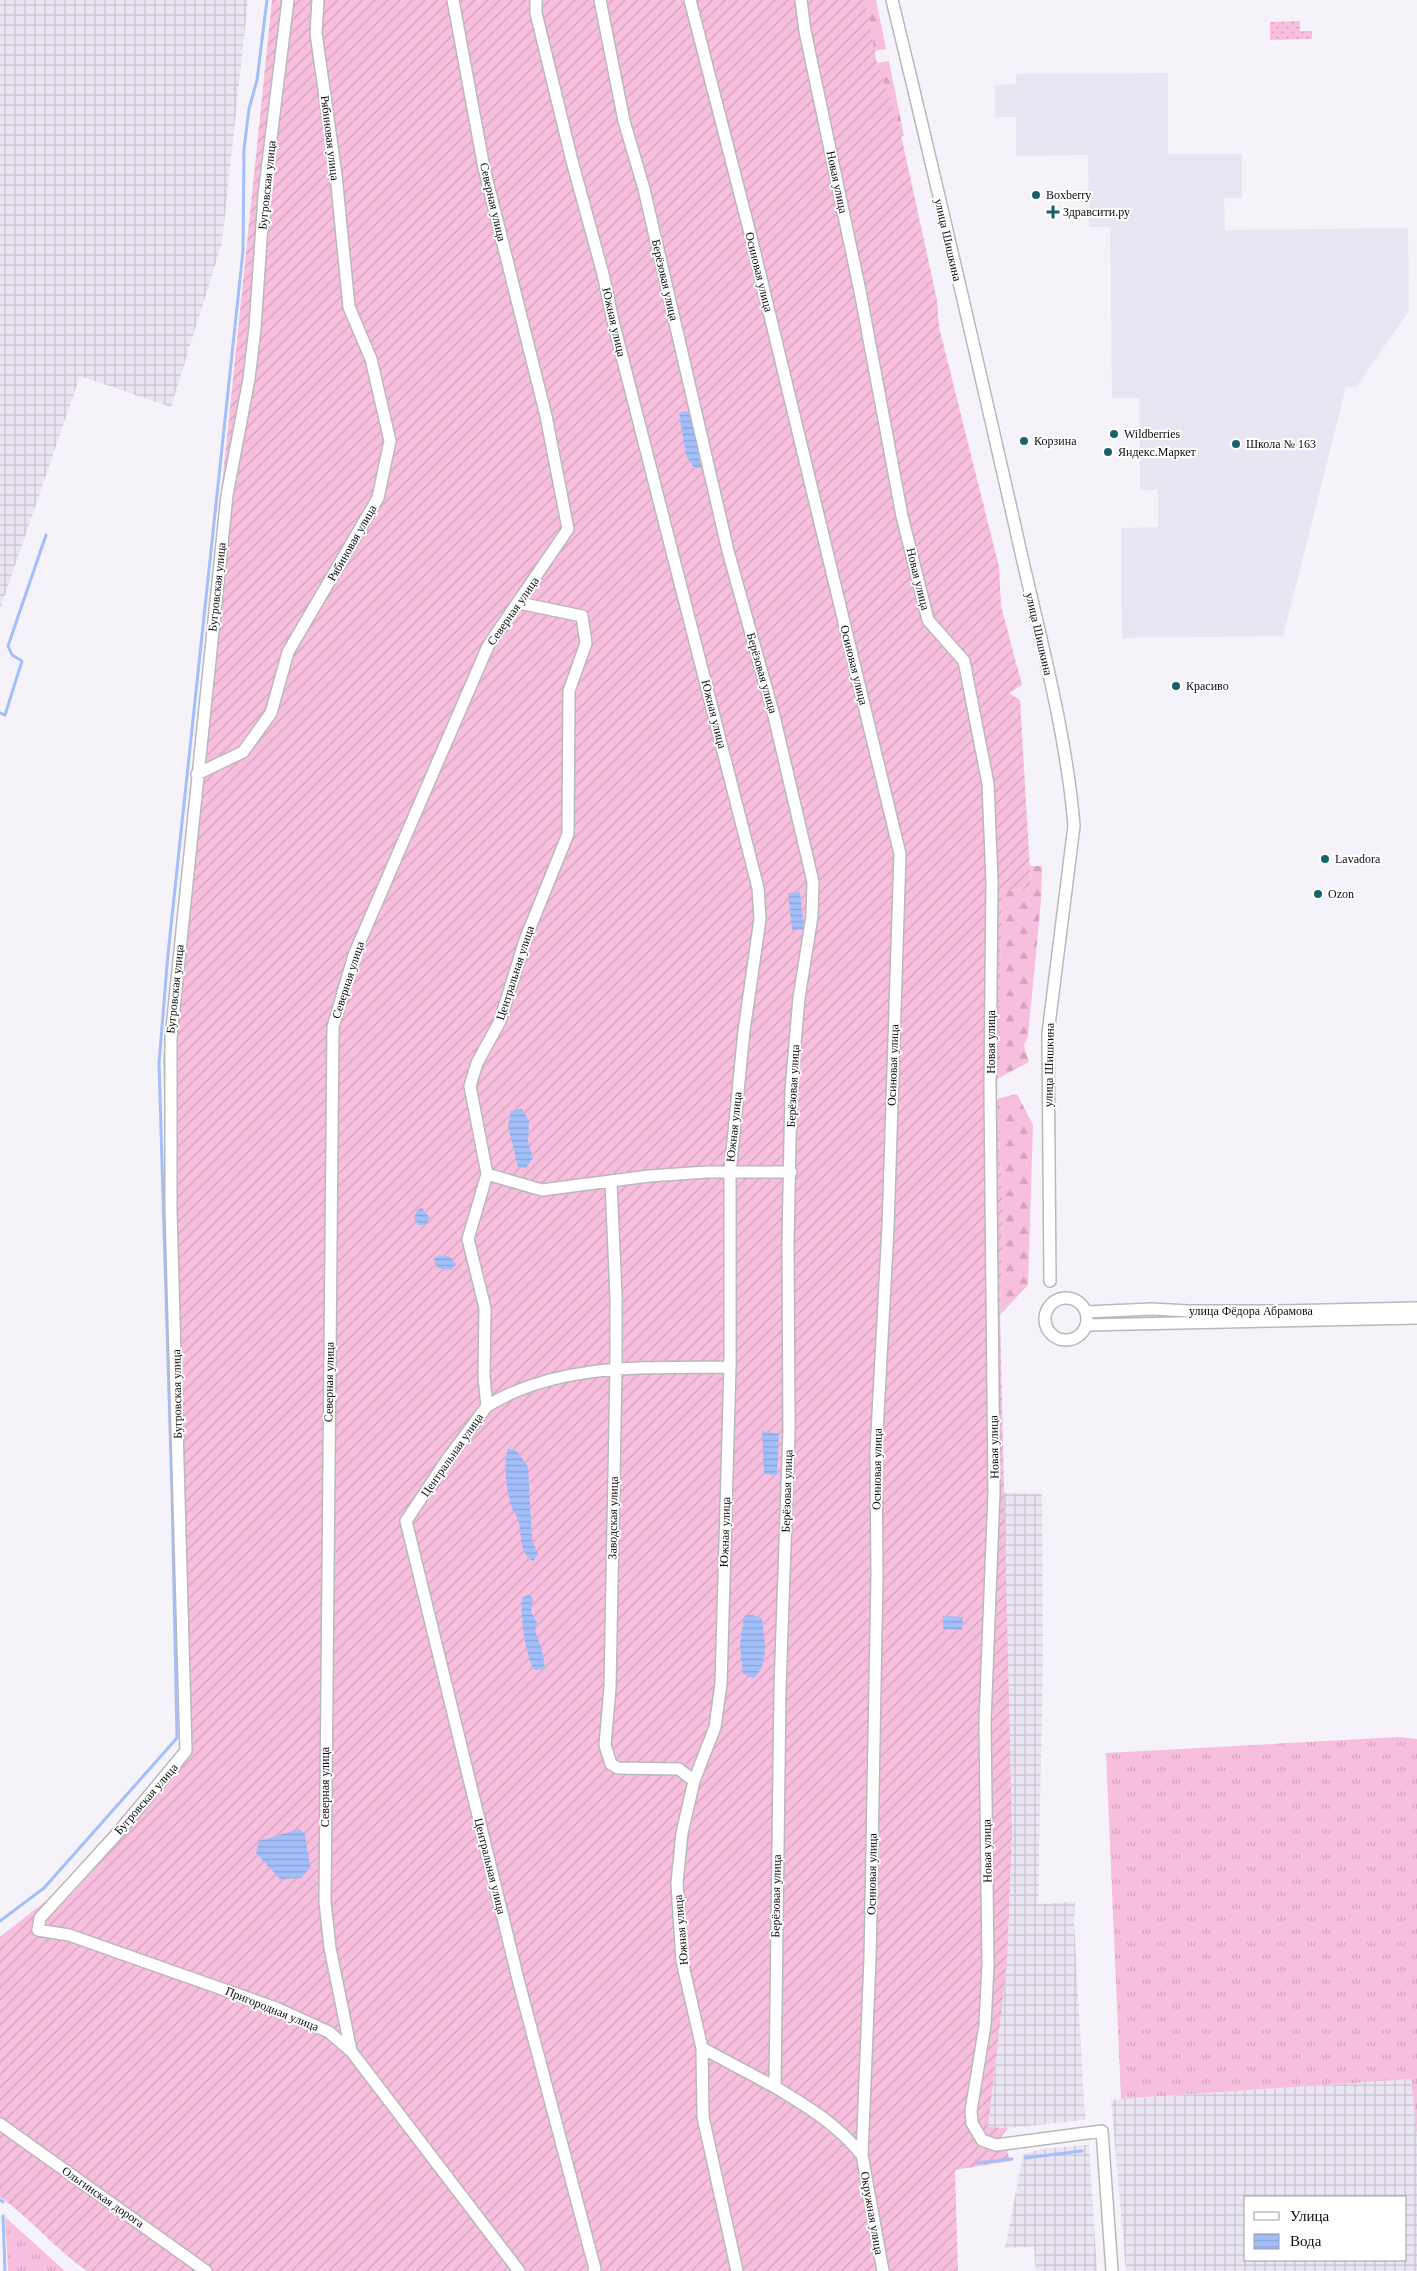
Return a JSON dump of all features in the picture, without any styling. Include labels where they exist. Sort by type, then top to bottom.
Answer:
[{"type":"street","name":"Бугровская улица","points":[[38,1930],[40,1918],[116,1835],[186,1751],[171,1212],[170,1038],[227,495],[249,379],[255,328],[264,195],[288,0]]},
{"type":"street","name":"Рябиновая улица","points":[[197,774],[243,752],[271,714],[288,652],[378,498],[390,440],[371,359],[349,307],[336,175],[316,33],[318,0]]},
{"type":"street","name":"Северная улица","points":[[351,2051],[330,1948],[325,1902],[333,1027],[354,955],[461,704],[488,646],[568,529],[546,416],[484,168],[453,0]]},
{"type":"street","name":"Южная улица","points":[[536,0],[536,13],[572,161],[603,274],[613,321],[758,888],[760,919],[744,1032],[730,1172],[730,1367],[720,1684],[715,1727],[694,1781],[682,1833],[676,1883],[682,1961],[702,2048],[703,2117],[737,2271]]},
{"type":"street","name":"Берёзовая улица","points":[[600,0],[624,121],[644,189],[726,542],[774,716],[812,882],[812,916],[799,998],[791,1090],[791,1172],[788,1242],[789,1431],[780,1688],[775,2087]]},
{"type":"street","name":"Осиновая улица","points":[[690,0],[752,242],[900,854],[888,1227],[876,1452],[877,1575],[870,1949],[862,2155]]},
{"type":"street","name":"Новая улица","points":[[801,0],[805,31],[860,290],[902,516],[928,620],[964,661],[988,784],[992,881],[990,1088],[994,1483],[985,1722],[988,1965],[985,2025],[971,2111],[972,2123],[982,2140],[996,2145],[1102,2131],[1112,2271]]},
{"type":"street","name":"улица Шишкина","points":[[892,0],[997,446],[1062,741],[1071,794],[1074,826],[1048,1034],[1050,1281]]},
{"type":"street","name":"Центральная улица","points":[[519,603],[582,616],[586,643],[569,691],[568,834],[525,940],[500,1021],[477,1063],[470,1086],[487,1174],[468,1239],[485,1308],[484,1377],[486,1406],[406,1521],[519,1983],[594,2271]]},
{"type":"street","points":[[487,1174],[542,1190],[659,1175],[707,1172],[791,1172]]},
{"type":"street","name":"Заводская улица","points":[[610,1182],[616,1296],[616,1369],[610,1688],[605,1745],[607,1757],[611,1764],[618,1768],[679,1769],[694,1781]]},
{"type":"street","points":[[1062,1298],[1077,1300],[1086,1312],[1086,1325],[1077,1337],[1063,1340],[1050,1333],[1044,1319],[1049,1305],[1062,1298]]},
{"type":"street","name":"улица Фёдора Абрамова","points":[[1086,1312],[1152,1309],[1279,1311],[1417,1308]]},
{"type":"street","name":"улица Фёдора Абрамова","points":[[1086,1325],[1417,1318]]},
{"type":"street","points":[[486,1406],[506,1394],[548,1380],[616,1369],[730,1367]]},
{"type":"street","name":"Пригородная улица","points":[[38,1930],[69,1935],[276,2008],[329,2032],[351,2051],[519,2271]]},
{"type":"street","points":[[702,2048],[775,2087],[820,2115],[846,2135],[862,2155]]},
{"type":"street","name":"Ольгинская дорога","points":[[0,2124],[206,2271]]},
{"type":"street","name":"Окружная улица","points":[[862,2155],[883,2271]]},
{"type":"shaded area","points":[[0,0],[248,0],[222,243],[171,407],[80,376],[0,609]]},
{"type":"shaded area","name":"Школа № 163","points":[[1168,73],[1168,154],[1242,154],[1242,198],[1224,198],[1225,230],[1408,228],[1409,311],[1356,387],[1346,387],[1283,636],[1122,638],[1121,528],[1158,527],[1158,490],[1140,490],[1139,398],[1112,398],[1110,227],[1089,227],[1088,155],[1016,156],[1016,117],[995,117],[995,85],[1016,84],[1016,74]]},
{"type":"shaded area","points":[[1003,1493],[1042,1494],[1043,1659],[1038,1904],[1075,1902],[1074,1922],[1085,2120],[1008,2128],[988,2127],[1007,1964],[1012,1833]]},
{"type":"shaded area","points":[[1411,2079],[1417,2134],[1417,2271],[1126,2271],[1111,2100]]},
{"type":"shaded area","points":[[1089,2145],[1097,2271],[1036,2271],[1034,2247],[1005,2248],[1023,2155],[1040,2149]]},
{"type":"green space","points":[[272,0],[866,0],[876,59],[899,126],[937,300],[939,327],[999,567],[1001,606],[1022,685],[1009,693],[1020,700],[1031,888],[1002,892],[997,1099],[1003,1213],[1000,1315],[1012,1833],[1007,1964],[988,2127],[1008,2128],[993,2148],[1007,2150],[1010,2161],[955,2170],[958,2271],[87,2271],[0,2197],[0,1937],[52,1896],[183,1749],[163,1059]]},
{"type":"green space","points":[[866,0],[876,0],[886,49],[874,51]]},
{"type":"green space","points":[[1300,21],[1300,31],[1312,31],[1312,39],[1270,40],[1270,22]]},
{"type":"green space","points":[[889,61],[904,136],[874,139],[876,63]]},
{"type":"green space","points":[[1030,866],[1042,866],[1041,901],[1028,1036],[1024,1046],[1029,1062],[997,1079],[1002,892],[1031,888]]},
{"type":"green space","points":[[1017,1094],[1033,1125],[1028,1285],[1000,1315],[1003,1213],[997,1099]]},
{"type":"green space","points":[[1398,1737],[1417,1739],[1417,2134],[1411,2079],[1121,2099],[1106,1753]]},
{"type":"green space","points":[[5,2217],[65,2271],[8,2271]]},
{"type":"water","points":[[685,411],[692,415],[704,464],[701,468],[694,468],[686,455],[679,413]]},
{"type":"water","points":[[800,892],[804,929],[792,930],[788,893]]},
{"type":"water","points":[[522,1109],[529,1121],[528,1142],[533,1158],[526,1168],[518,1167],[508,1126],[511,1111]]},
{"type":"water","points":[[422,1208],[430,1218],[425,1225],[418,1225],[414,1218],[417,1210]]},
{"type":"water","points":[[439,1255],[450,1257],[456,1264],[451,1270],[437,1268],[434,1259]]},
{"type":"water","points":[[762,1431],[779,1434],[777,1475],[764,1474]]},
{"type":"water","points":[[508,1448],[517,1451],[528,1467],[532,1539],[538,1555],[533,1561],[523,1549],[518,1521],[509,1498],[505,1469]]},
{"type":"water","points":[[529,1594],[533,1599],[531,1612],[537,1622],[535,1631],[542,1649],[545,1669],[534,1670],[526,1644],[522,1616],[522,1598]]},
{"type":"water","points":[[751,1615],[762,1618],[765,1642],[762,1665],[754,1678],[743,1674],[740,1646],[744,1616]]},
{"type":"water","points":[[943,1616],[963,1617],[962,1630],[943,1629]]},
{"type":"water","points":[[299,1829],[305,1834],[310,1868],[301,1878],[280,1879],[256,1853],[259,1841]]},
{"type":"waterway","points":[[0,1921],[44,1888],[177,1738],[172,1492],[159,1063],[168,954],[243,251],[244,149],[249,109],[257,80],[267,0]]},
{"type":"waterway","points":[[0,713],[5,715],[22,661],[12,655],[8,646],[46,535]]},
{"type":"waterway","points":[[1025,2158],[1082,2151]]},
{"type":"waterway","points":[[977,2163],[1012,2159]]},
{"type":"waterway","points":[[3,2216],[5,2271]]},
{"type":"place","name":"Boxberry","points":[[1036,195]]},
{"type":"place","name":"Здравсити.ру","points":[[1053,212]]},
{"type":"place","name":"Wildberries","points":[[1114,434]]},
{"type":"place","name":"Корзина","points":[[1024,441]]},
{"type":"place","name":"Школа № 163","points":[[1236,444]]},
{"type":"place","name":"Яндекс.Маркет","points":[[1108,452]]},
{"type":"place","name":"Красиво","points":[[1176,686]]},
{"type":"place","name":"Lavadora","points":[[1325,859]]},
{"type":"place","name":"Ozon","points":[[1318,894]]}]
